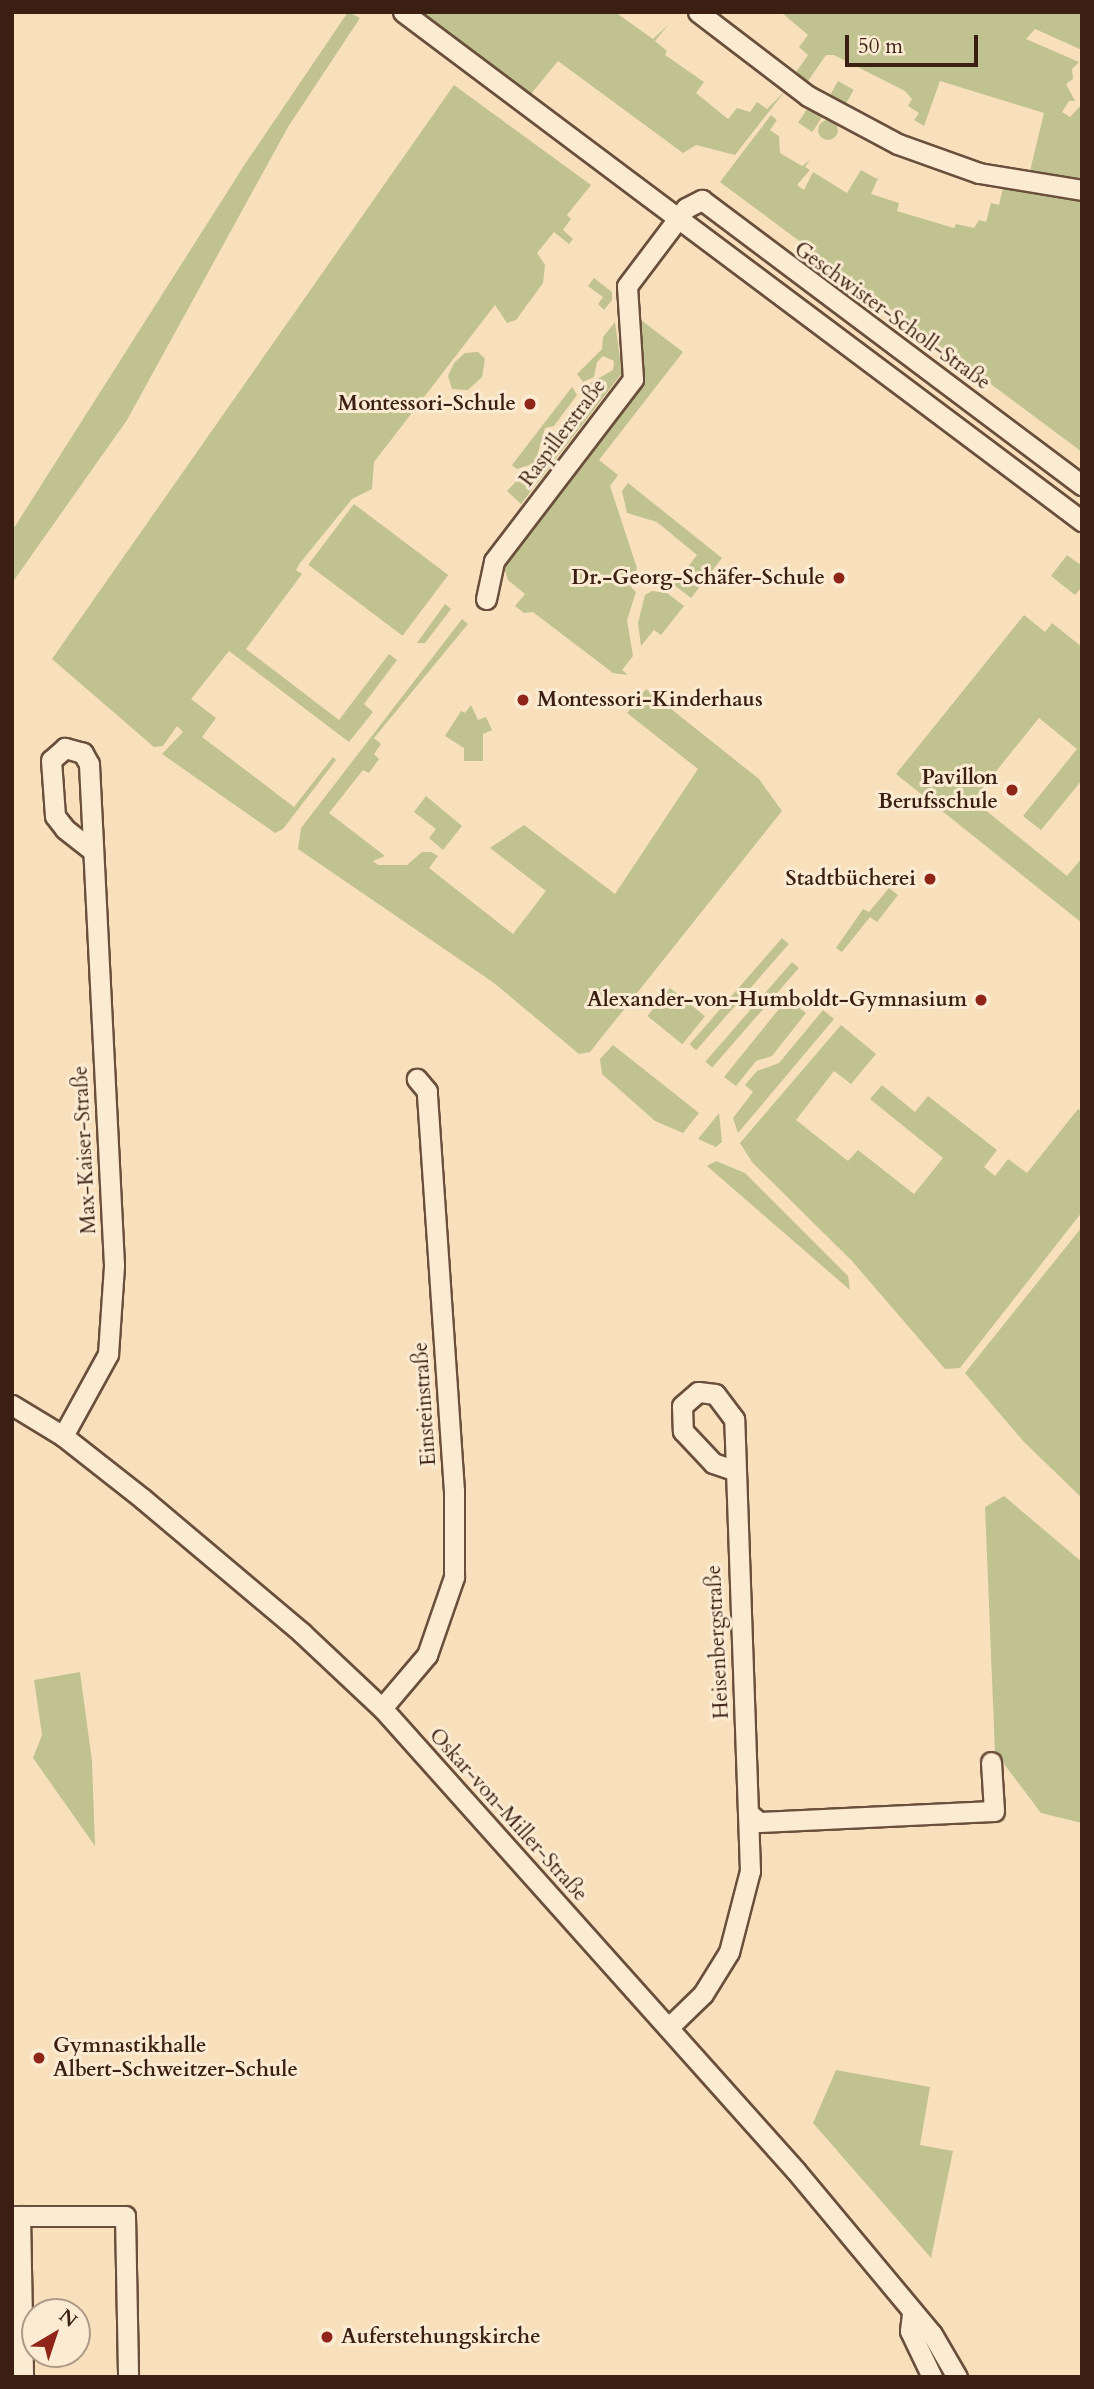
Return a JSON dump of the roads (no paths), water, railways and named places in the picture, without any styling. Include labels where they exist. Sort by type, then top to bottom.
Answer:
[{"type":"street","points":[[403,12],[1082,521]]},
{"type":"street","points":[[698,12],[808,96],[885,138],[979,173],[1082,190]]},
{"type":"street","name":"Geschwister-Scholl-Straße","points":[[679,218],[693,203],[715,205],[732,226],[1082,485]]},
{"type":"street","name":"Raspillerstraße","points":[[486,599],[494,561],[633,379],[626,286],[679,218]]},
{"type":"street","name":"Max-Kaiser-Straße","points":[[63,1436],[103,1366],[114,1314],[89,764],[83,753],[65,748],[51,760],[55,816],[92,849]]},
{"type":"street","name":"Einsteinstraße","points":[[382,1708],[427,1654],[454,1577],[454,1491],[427,1091],[417,1079]]},
{"type":"street","name":"Oskar-von-Miller-Straße","points":[[12,1405],[63,1436],[255,1592],[382,1708],[669,2027],[860,2246],[912,2314],[932,2334],[957,2377]]},
{"type":"street","name":"Heisenbergstraße","points":[[669,2027],[703,1994],[737,1930],[750,1871],[733,1470]]},
{"type":"street","points":[[748,1813],[759,1822],[994,1811],[991,1762]]},
{"type":"street","points":[[23,2377],[16,2216],[125,2216],[128,2377]]},
{"type":"street","name":"Oskar-von-Miller-Straße","points":[[912,2314],[910,2331],[932,2377]]},
{"type":"place","name":"Montessori-Schule","points":[[530,404]]},
{"type":"place","name":"Dr.-Georg-Schäfer-Schule","points":[[839,578]]},
{"type":"place","name":"Montessori-Kinderhaus","points":[[523,700]]},
{"type":"place","name":"Pavillon Berufsschule","points":[[1012,790]]},
{"type":"place","name":"Stadtbücherei","points":[[930,879]]},
{"type":"place","name":"Alexander-von-Humboldt-Gymnasium","points":[[981,1000]]},
{"type":"place","name":"Gymnastikhalle Albert-Schweitzer-Schule","points":[[39,2058]]},
{"type":"place","name":"Auferstehungskirche","points":[[327,2337]]}]
